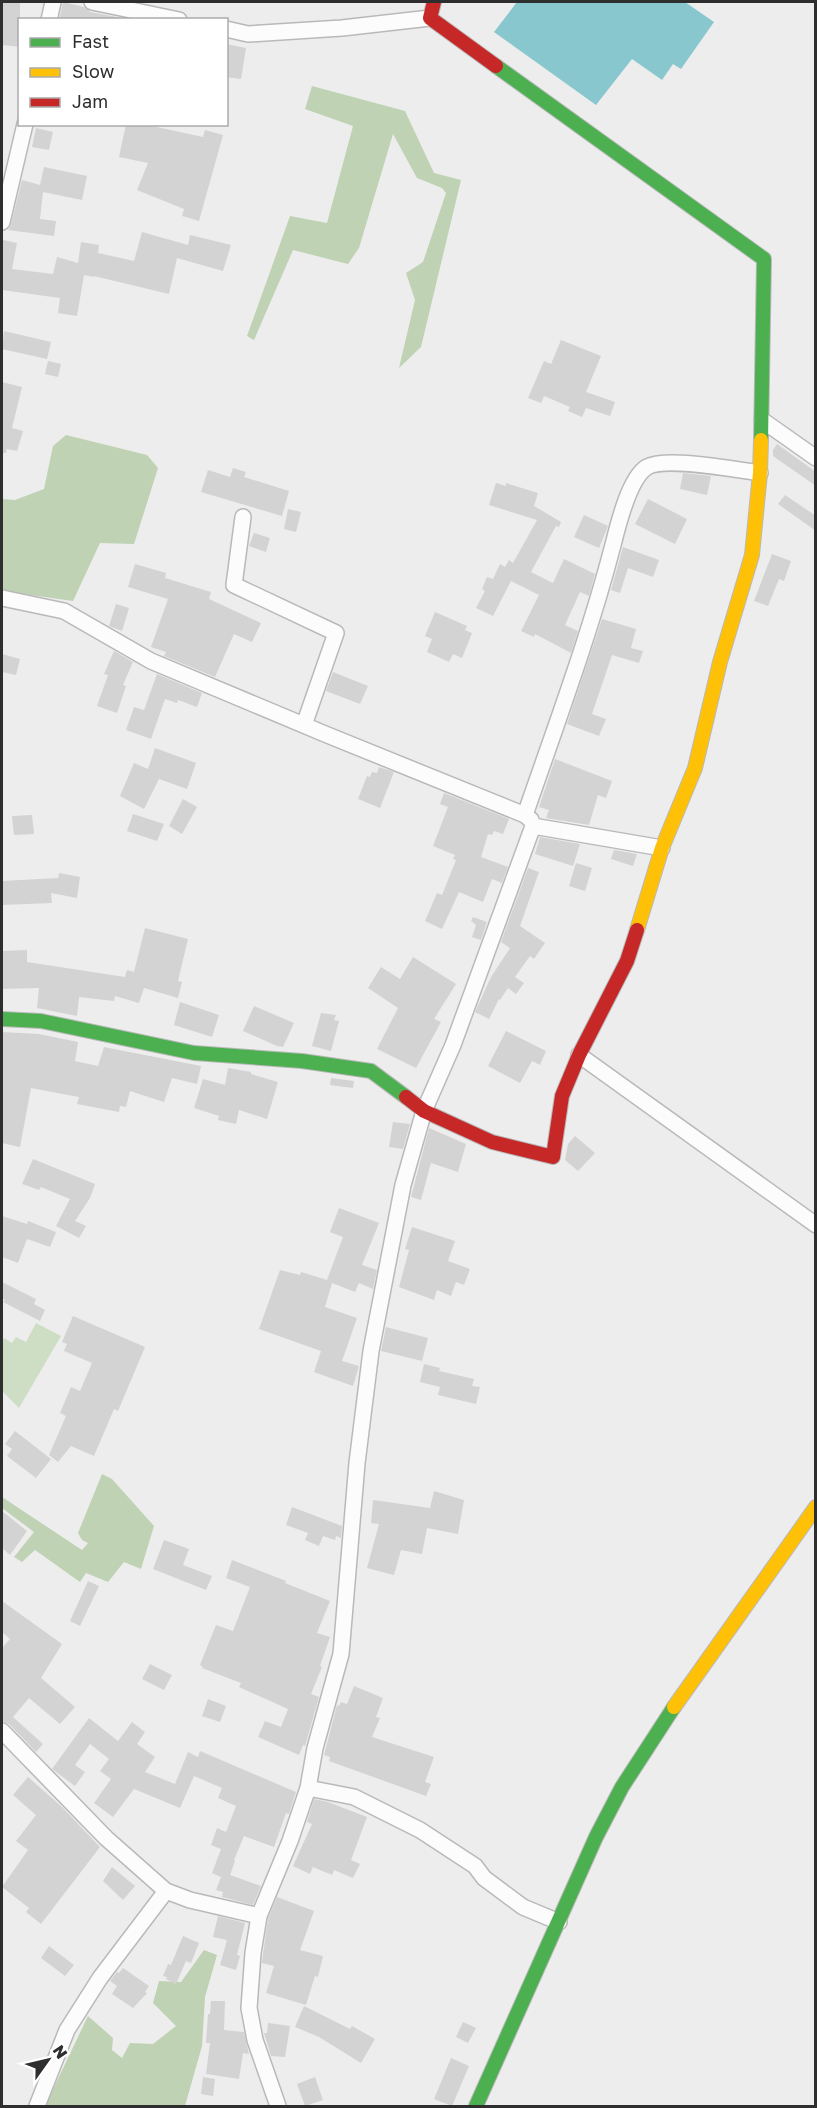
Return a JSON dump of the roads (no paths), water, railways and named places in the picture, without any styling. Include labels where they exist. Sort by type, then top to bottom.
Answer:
[{"type":"street","points":[[49,18],[53,2]]},
{"type":"street","points":[[92,2],[169,18]]},
{"type":"street","points":[[430,18],[434,2]]},
{"type":"street","points":[[2,1019],[41,1021],[194,1053],[302,1061],[371,1071],[424,1111],[492,1142],[553,1157],[562,1096],[579,1055],[627,961],[663,848],[695,768],[720,662],[752,555],[760,473],[764,259],[430,18],[342,28],[248,34],[228,29]]},
{"type":"street","points":[[2,222],[25,126]]},
{"type":"street","points":[[762,420],[816,458]]},
{"type":"street","points":[[278,2106],[255,2040],[249,2007],[259,1916],[290,1841],[308,1788],[315,1748],[341,1654],[357,1463],[371,1351],[403,1185],[424,1111],[453,1045],[529,820],[598,603],[620,518],[638,475],[649,466],[669,463],[760,473]]},
{"type":"street","points":[[243,517],[234,585],[336,633],[304,725]]},
{"type":"street","points":[[2,598],[64,611],[151,661],[529,820],[663,848]]},
{"type":"street","points":[[579,1055],[816,1225]]},
{"type":"street","points":[[476,2106],[596,1837],[647,1746],[816,1507]]},
{"type":"street","points":[[2,1731],[106,1838],[166,1891],[190,1900],[259,1916]]},
{"type":"street","points":[[308,1788],[354,1797],[420,1830],[475,1866],[484,1878],[523,1907],[559,1922]]},
{"type":"street","points":[[37,2106],[67,2030],[100,1978],[166,1891]]},
{"type":"water","points":[[517,2],[685,2],[714,22],[681,69],[673,64],[662,80],[632,59],[596,105],[494,32]]}]
